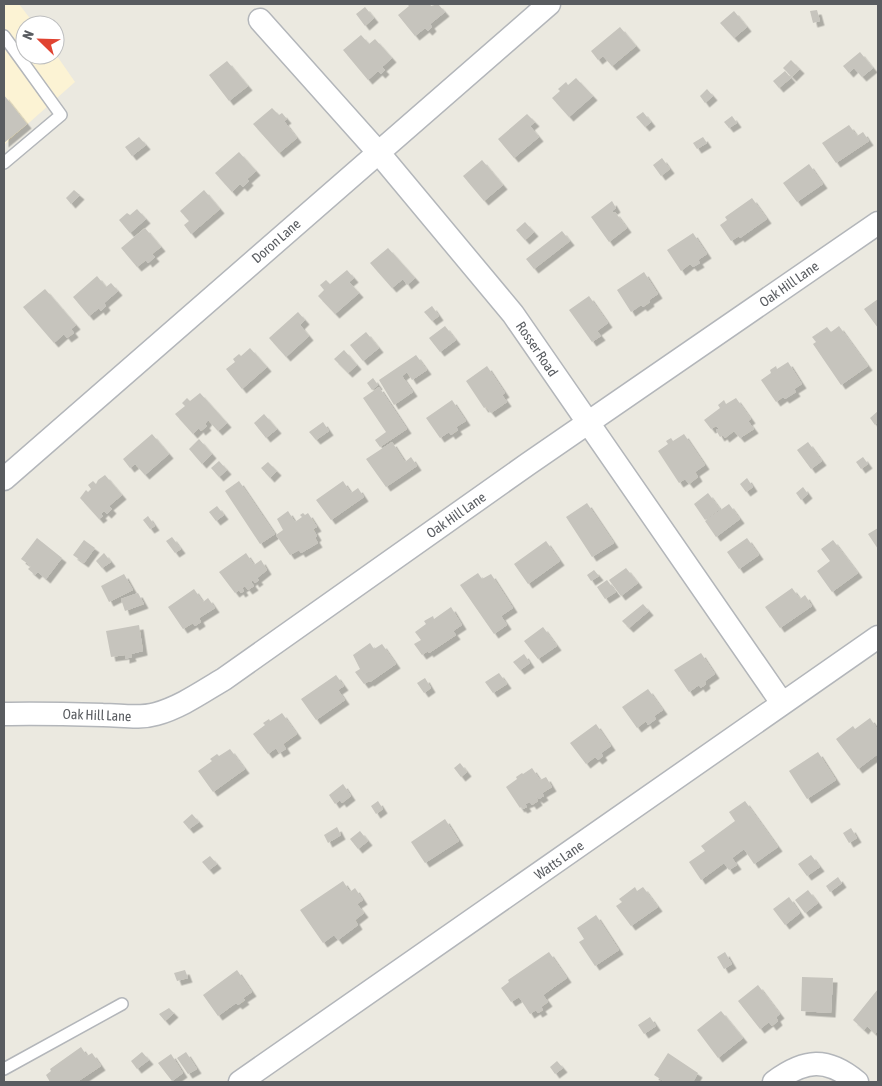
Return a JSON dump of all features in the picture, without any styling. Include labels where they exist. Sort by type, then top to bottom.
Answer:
[{"type":"street","name":"Doron Lane","points":[[4,479],[549,4]]},
{"type":"street","name":"Rosser Road","points":[[260,20],[378,152],[513,314],[782,703]]},
{"type":"street","name":"Oak Hill Lane","points":[[4,714],[37,713],[129,717],[155,714],[180,705],[224,679],[588,423],[878,223]]},
{"type":"street","name":"Watts Lane","points":[[240,1082],[878,637]]},
{"type":"street","points":[[774,1082],[789,1071],[803,1065],[818,1064],[833,1067],[858,1082]]},
{"type":"lane","points":[[4,36],[61,114],[4,163]]},
{"type":"lane","points":[[4,1069],[122,1004]]},
{"type":"shaded area","points":[[4,4],[19,4],[27,15],[15,15],[15,65],[63,65],[75,82],[4,145]]},
{"type":"building","points":[[407,4],[430,4],[431,6],[438,4],[445,12],[430,24],[432,27],[428,31],[425,28],[415,36],[398,15],[409,6]]},
{"type":"building","points":[[365,7],[374,18],[365,26],[356,14]]},
{"type":"building","points":[[817,10],[820,21],[813,23],[810,11]]},
{"type":"building","points":[[734,11],[747,27],[734,38],[720,23]]},
{"type":"building","points":[[620,27],[636,46],[612,66],[603,56],[598,60],[591,51]]},
{"type":"building","points":[[361,35],[369,44],[375,39],[392,58],[382,67],[385,70],[381,74],[378,71],[368,80],[343,50]]},
{"type":"building","points":[[860,52],[873,68],[862,77],[854,68],[849,73],[843,66]]},
{"type":"building","points":[[791,60],[800,69],[792,77],[783,68]]},
{"type":"building","points":[[227,61],[248,86],[229,101],[209,75]]},
{"type":"building","points":[[785,71],[791,78],[779,88],[773,81]]},
{"type":"building","points":[[576,78],[593,96],[569,117],[552,98],[566,82],[568,85]]},
{"type":"building","points":[[707,89],[713,96],[705,103],[700,96]]},
{"type":"building","points":[[4,95],[27,124],[4,143]]},
{"type":"building","points":[[272,108],[279,115],[282,113],[287,119],[284,121],[297,138],[279,153],[253,124]]},
{"type":"building","points":[[643,112],[651,122],[645,127],[636,117]]},
{"type":"building","points":[[527,114],[535,122],[530,126],[539,137],[514,158],[498,139]]},
{"type":"building","points":[[732,116],[737,123],[729,128],[724,122]]},
{"type":"building","points":[[849,125],[857,136],[863,132],[869,141],[836,163],[822,143]]},
{"type":"building","points":[[139,137],[146,145],[132,156],[125,147]]},
{"type":"building","points":[[703,137],[707,143],[697,149],[693,143]]},
{"type":"building","points":[[239,152],[256,171],[247,179],[249,181],[243,187],[240,184],[232,192],[215,173]]},
{"type":"building","points":[[662,158],[670,169],[661,176],[653,165]]},
{"type":"building","points":[[482,160],[503,185],[484,201],[463,176]]},
{"type":"building","points":[[809,164],[823,184],[797,202],[783,183]]},
{"type":"building","points":[[74,190],[80,195],[71,204],[66,198]]},
{"type":"building","points":[[204,190],[220,209],[191,234],[184,225],[189,221],[180,211]]},
{"type":"building","points":[[752,198],[767,219],[740,238],[739,236],[731,241],[720,225],[727,220],[725,217]]},
{"type":"building","points":[[612,201],[616,208],[612,211],[615,212],[627,228],[609,242],[591,217]]},
{"type":"building","points":[[137,209],[146,219],[130,233],[119,220],[127,213],[130,215]]},
{"type":"building","points":[[525,222],[534,232],[525,240],[516,230]]},
{"type":"building","points":[[145,228],[161,247],[152,254],[155,257],[148,263],[146,260],[137,267],[121,248]]},
{"type":"building","points":[[562,231],[570,241],[534,269],[526,259]]},
{"type":"building","points":[[693,233],[707,254],[698,260],[700,263],[693,267],[690,264],[681,271],[667,250]]},
{"type":"building","points":[[388,248],[415,278],[407,285],[403,279],[392,288],[370,263]]},
{"type":"building","points":[[347,270],[354,278],[349,282],[359,293],[335,314],[318,296],[324,290],[320,285],[326,280],[330,284]]},
{"type":"building","points":[[644,272],[658,294],[643,307],[641,305],[631,312],[617,290]]},
{"type":"building","points":[[97,276],[106,287],[111,283],[118,291],[104,303],[106,306],[101,311],[99,308],[89,316],[73,297]]},
{"type":"building","points":[[45,289],[76,325],[71,329],[74,333],[67,338],[64,334],[54,343],[23,307]]},
{"type":"building","points":[[589,296],[608,323],[597,331],[601,336],[592,342],[569,310]]},
{"type":"building","points":[[878,299],[878,328],[864,309]]},
{"type":"building","points":[[432,306],[439,316],[432,321],[424,312]]},
{"type":"building","points":[[298,312],[305,320],[300,325],[309,336],[286,357],[269,338]]},
{"type":"building","points":[[445,326],[456,340],[440,352],[429,338]]},
{"type":"building","points":[[839,326],[868,366],[841,385],[813,344],[816,342],[812,337],[827,327],[831,332]]},
{"type":"building","points":[[366,332],[379,348],[363,361],[350,345]]},
{"type":"building","points":[[250,348],[267,367],[242,389],[226,369],[235,362],[233,359],[239,354],[241,356]]},
{"type":"building","points":[[344,350],[357,365],[348,373],[334,359]]},
{"type":"building","points":[[416,355],[427,370],[412,380],[407,372],[402,376],[413,392],[394,405],[379,380]]},
{"type":"building","points":[[788,362],[802,384],[794,389],[796,392],[776,402],[761,380],[771,373],[770,370],[776,366],[777,369]]},
{"type":"building","points":[[487,366],[505,393],[502,395],[507,402],[491,413],[486,407],[484,408],[466,381]]},
{"type":"building","points":[[373,378],[378,385],[372,390],[367,383]]},
{"type":"building","points":[[379,387],[407,429],[380,447],[375,440],[386,432],[363,398]]},
{"type":"building","points":[[200,393],[227,423],[218,431],[208,420],[205,424],[207,426],[201,431],[199,428],[193,434],[175,414],[185,406],[182,403],[187,398],[190,401]]},
{"type":"building","points":[[736,398],[751,419],[748,421],[754,429],[740,438],[734,431],[725,438],[723,435],[720,437],[716,430],[719,429],[716,426],[711,429],[704,420],[720,408],[718,405],[724,400],[726,404]]},
{"type":"building","points":[[452,400],[466,421],[456,427],[458,430],[451,435],[449,432],[440,438],[426,418]]},
{"type":"building","points":[[878,411],[878,422],[875,425],[870,418]]},
{"type":"building","points":[[264,414],[277,429],[266,438],[254,423]]},
{"type":"building","points":[[323,422],[329,431],[316,440],[309,432]]},
{"type":"building","points":[[152,434],[169,454],[145,475],[135,464],[130,468],[123,459]]},
{"type":"building","points":[[684,434],[705,465],[695,472],[698,477],[689,484],[685,479],[679,483],[658,451],[668,444],[666,441],[671,438],[673,441]]},
{"type":"building","points":[[199,439],[212,454],[202,464],[189,449]]},
{"type":"building","points":[[392,442],[405,462],[411,457],[417,466],[386,487],[366,459]]},
{"type":"building","points":[[808,442],[822,461],[811,469],[797,450]]},
{"type":"building","points":[[863,457],[868,464],[861,469],[856,462]]},
{"type":"building","points":[[219,461],[227,470],[219,477],[211,468]]},
{"type":"building","points":[[268,462],[277,471],[270,478],[261,468]]},
{"type":"building","points":[[105,475],[122,495],[109,506],[112,509],[107,514],[104,511],[101,514],[103,516],[99,519],[80,498],[86,490],[88,492],[91,489],[88,485],[93,481],[96,484]]},
{"type":"building","points":[[747,478],[753,487],[746,492],[740,484]]},
{"type":"building","points":[[239,481],[275,534],[260,544],[225,491]]},
{"type":"building","points":[[343,481],[351,493],[358,488],[364,497],[331,520],[316,500]]},
{"type":"building","points":[[803,487],[808,494],[801,500],[796,493]]},
{"type":"building","points":[[708,493],[720,509],[705,520],[694,504]]},
{"type":"building","points":[[587,503],[614,543],[592,557],[566,517]]},
{"type":"building","points":[[729,504],[740,519],[716,537],[705,521]]},
{"type":"building","points":[[217,506],[224,515],[216,521],[209,512]]},
{"type":"building","points":[[288,511],[295,522],[302,517],[300,515],[308,513],[317,527],[313,529],[318,543],[301,553],[299,550],[290,555],[276,535],[283,530],[277,519]]},
{"type":"building","points":[[148,516],[155,526],[150,529],[143,520]]},
{"type":"building","points":[[878,528],[878,549],[868,534]]},
{"type":"building","points":[[172,537],[181,549],[175,553],[166,541]]},
{"type":"building","points":[[37,538],[62,558],[46,579],[38,572],[35,575],[28,569],[31,566],[21,559]]},
{"type":"building","points":[[747,538],[759,555],[739,569],[727,552]]},
{"type":"building","points":[[84,540],[95,548],[84,563],[73,555]]},
{"type":"building","points":[[833,540],[858,573],[832,592],[817,571],[830,561],[821,549]]},
{"type":"building","points":[[546,541],[560,561],[528,584],[514,564]]},
{"type":"building","points":[[104,553],[111,562],[102,568],[96,561]]},
{"type":"building","points":[[246,553],[254,565],[261,560],[267,570],[257,578],[259,580],[255,583],[253,580],[251,582],[254,586],[248,590],[245,586],[242,588],[244,591],[241,593],[239,590],[235,593],[219,572]]},
{"type":"building","points":[[626,568],[638,583],[621,596],[609,580]]},
{"type":"building","points":[[594,570],[599,576],[591,581],[587,575]]},
{"type":"building","points":[[478,573],[482,579],[491,574],[513,608],[501,616],[507,625],[494,634],[460,585]]},
{"type":"building","points":[[124,574],[133,590],[109,602],[101,586]]},
{"type":"building","points":[[607,580],[616,592],[605,599],[597,587]]},
{"type":"building","points":[[792,588],[800,599],[805,595],[812,606],[780,628],[765,607]]},
{"type":"building","points":[[194,589],[203,602],[208,598],[215,608],[199,618],[201,622],[195,626],[193,623],[183,629],[168,607]]},
{"type":"building","points":[[138,593],[144,604],[125,611],[121,599]]},
{"type":"building","points":[[643,604],[649,611],[629,628],[622,621]]},
{"type":"building","points":[[451,607],[462,625],[453,631],[456,635],[429,653],[428,651],[422,655],[414,644],[421,640],[415,632],[426,624],[424,621],[433,616],[434,619]]},
{"type":"building","points":[[139,625],[143,651],[131,654],[132,657],[125,659],[125,655],[111,657],[106,631]]},
{"type":"building","points":[[543,627],[557,646],[538,659],[524,641]]},
{"type":"building","points":[[370,643],[374,649],[382,644],[396,664],[364,684],[355,672],[360,669],[353,655]]},
{"type":"building","points":[[701,653],[715,674],[705,681],[706,684],[701,688],[699,685],[689,692],[674,670]]},
{"type":"building","points":[[524,654],[530,663],[520,670],[513,662]]},
{"type":"building","points":[[499,673],[507,684],[493,693],[485,682]]},
{"type":"building","points":[[336,675],[344,686],[338,690],[345,700],[316,720],[301,699]]},
{"type":"building","points":[[425,678],[431,688],[424,693],[417,683]]},
{"type":"building","points":[[648,689],[663,710],[654,716],[656,719],[648,725],[646,721],[637,728],[622,707]]},
{"type":"building","points":[[282,713],[297,734],[283,744],[286,749],[279,753],[276,748],[268,754],[253,734],[265,725],[263,723]]},
{"type":"building","points":[[870,718],[878,730],[878,754],[858,769],[836,739],[853,726],[855,729]]},
{"type":"building","points":[[596,724],[611,746],[601,753],[603,756],[598,760],[595,757],[586,764],[570,743]]},
{"type":"building","points":[[230,749],[245,769],[213,792],[198,771],[212,761],[210,759],[217,754],[219,756]]},
{"type":"building","points":[[818,752],[836,780],[807,799],[789,771]]},
{"type":"building","points":[[460,763],[467,772],[461,777],[454,768]]},
{"type":"building","points":[[532,768],[540,780],[546,777],[552,787],[542,793],[544,796],[539,799],[536,797],[538,801],[532,805],[530,802],[525,804],[527,807],[523,809],[520,808],[506,787],[517,779],[516,777]]},
{"type":"building","points":[[343,784],[351,796],[342,803],[340,800],[335,804],[329,795]]},
{"type":"building","points":[[378,801],[383,809],[376,814],[371,806]]},
{"type":"building","points":[[745,801],[778,847],[754,864],[744,849],[732,858],[737,865],[729,870],[724,863],[701,880],[689,862],[705,851],[701,846],[735,821],[729,812]]},
{"type":"building","points":[[192,814],[199,822],[189,829],[183,822]]},
{"type":"building","points":[[445,819],[459,841],[425,863],[411,842]]},
{"type":"building","points":[[337,827],[341,835],[328,843],[324,835]]},
{"type":"building","points":[[851,828],[857,838],[849,843],[843,833]]},
{"type":"building","points":[[360,831],[368,841],[358,849],[350,839]]},
{"type":"building","points":[[811,855],[820,867],[807,876],[798,864]]},
{"type":"building","points":[[210,856],[217,864],[209,870],[202,862]]},
{"type":"building","points":[[838,877],[842,883],[830,892],[826,886]]},
{"type":"building","points":[[343,881],[350,892],[355,888],[363,900],[357,904],[364,913],[355,920],[358,925],[338,940],[334,935],[323,943],[300,910]]},
{"type":"building","points":[[635,887],[637,891],[643,887],[658,907],[631,926],[616,906],[622,902],[619,899]]},
{"type":"building","points":[[808,890],[818,903],[805,913],[795,900]]},
{"type":"building","points":[[789,897],[800,913],[785,925],[773,909]]},
{"type":"building","points":[[596,915],[619,950],[595,966],[579,942],[584,939],[577,928]]},
{"type":"building","points":[[549,952],[567,978],[543,995],[548,1002],[541,1007],[543,1010],[538,1013],[536,1010],[530,1014],[519,997],[511,1002],[501,988],[509,982],[508,980]]},
{"type":"building","points":[[725,952],[732,964],[724,969],[717,957]]},
{"type":"building","points":[[185,970],[188,978],[177,981],[174,973]]},
{"type":"building","points":[[237,970],[252,992],[243,998],[245,1000],[238,1005],[236,1003],[218,1016],[203,995]]},
{"type":"building","points":[[802,977],[833,978],[831,1013],[801,1011]]},
{"type":"building","points":[[758,985],[780,1014],[776,1017],[778,1021],[772,1026],[769,1022],[760,1029],[738,1001]]},
{"type":"building","points":[[878,989],[878,1030],[875,1034],[867,1026],[864,1030],[853,1020]]},
{"type":"building","points":[[169,1008],[174,1013],[165,1021],[159,1014]]},
{"type":"building","points":[[721,1011],[743,1038],[718,1058],[697,1030]]},
{"type":"building","points":[[650,1017],[656,1026],[644,1034],[638,1025]]},
{"type":"building","points":[[81,1047],[87,1056],[92,1053],[101,1066],[77,1082],[50,1082],[46,1075],[51,1071],[50,1069]]},
{"type":"building","points":[[142,1052],[149,1060],[137,1069],[131,1061]]},
{"type":"building","points":[[186,1052],[197,1069],[188,1074],[177,1058]]},
{"type":"building","points":[[668,1053],[698,1073],[693,1082],[665,1082],[654,1075]]},
{"type":"building","points":[[171,1054],[183,1073],[172,1081],[158,1063]]},
{"type":"building","points":[[557,1061],[563,1068],[555,1074],[550,1067]]}]
